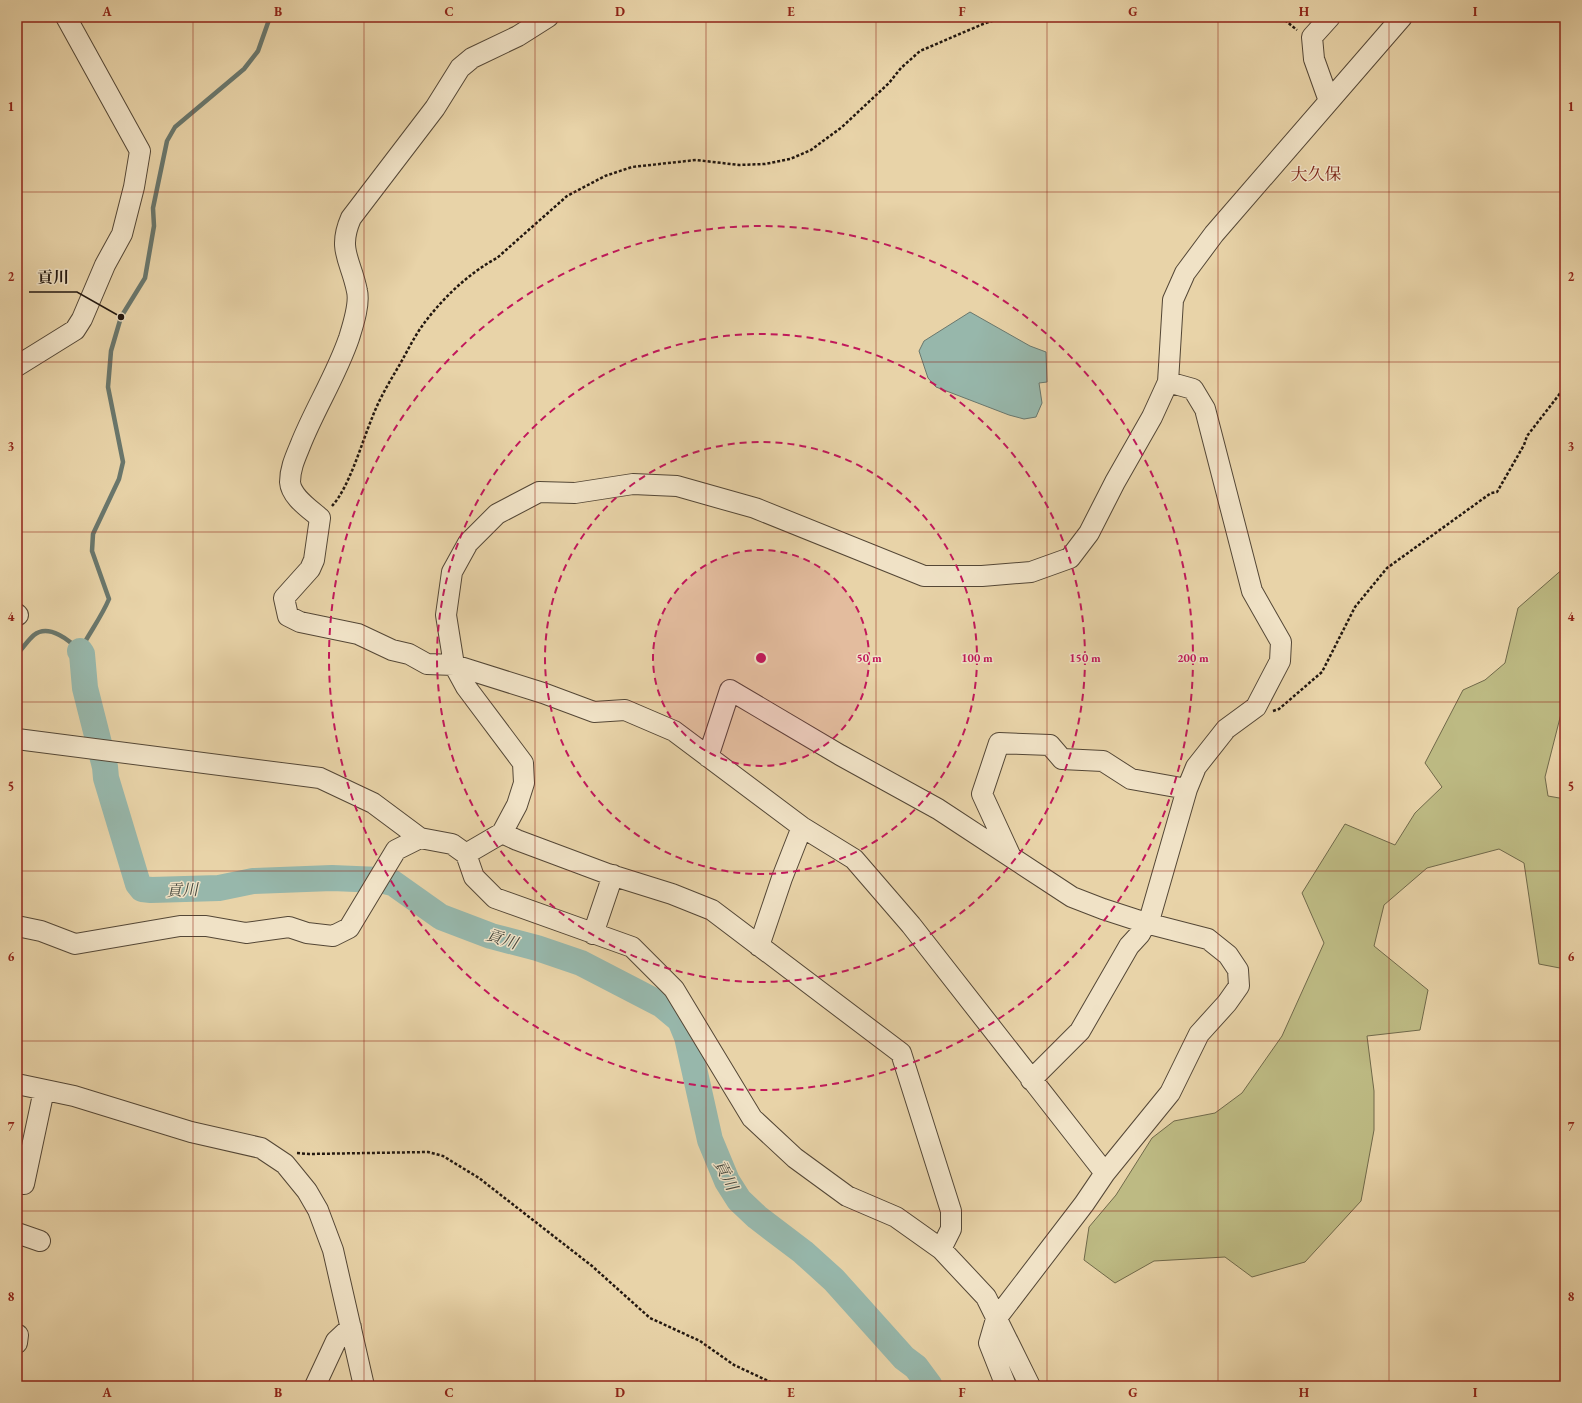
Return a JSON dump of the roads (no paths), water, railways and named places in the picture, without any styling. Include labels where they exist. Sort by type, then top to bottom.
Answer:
[{"type":"street","points":[[17,366],[74,330],[82,319],[105,265],[122,234],[134,187],[140,151],[66,17]]},
{"type":"street","points":[[548,17],[518,36],[472,58],[460,68],[434,108],[351,218],[345,232],[343,246],[358,292],[356,311],[348,339],[306,429],[292,465],[290,482],[295,494],[320,518],[314,560],[310,569],[284,598],[288,616],[300,622],[358,634],[392,650],[409,654],[427,664],[454,665],[543,693],[594,712],[625,710],[674,731],[802,826],[854,859],[910,925],[1105,1173]]},
{"type":"street","points":[[1329,101],[1314,59],[1312,37],[1330,17]]},
{"type":"street","points":[[466,854],[502,833],[517,805],[524,783],[523,763],[477,703],[454,665],[446,615],[452,572],[468,543],[497,514],[539,492],[575,493],[633,484],[677,486],[754,508],[924,576],[982,576],[1031,572],[1070,558],[1089,533],[1152,417],[1168,382],[1173,300],[1185,273],[1214,234],[1402,17]]},
{"type":"street","points":[[1031,1080],[1080,1030],[1129,946],[1146,923],[1151,914],[1187,789],[1196,767],[1226,729],[1256,707],[1280,661],[1282,646],[1281,642],[1252,591],[1205,409],[1193,389],[1168,382]]},
{"type":"street","points":[[708,757],[730,690],[833,751],[938,809],[1072,897],[1103,910],[1146,923],[1208,938],[1228,955],[1238,970],[1239,986],[1227,1003],[1199,1034],[1170,1093],[1105,1173],[1084,1204],[996,1319],[989,1343],[1006,1386]]},
{"type":"street","points":[[17,739],[82,746],[320,778],[373,803],[420,838],[452,844],[466,854],[474,877],[495,898],[632,947],[674,989],[752,1118],[795,1158],[848,1196],[896,1217],[941,1249],[986,1296],[996,1319],[1019,1360],[1030,1386]]},
{"type":"street","points":[[1010,857],[982,794],[999,742],[1050,745],[1062,759],[1103,761],[1131,779],[1187,789]]},
{"type":"street","points":[[759,946],[782,878],[802,826]]},
{"type":"street","points":[[502,833],[517,840],[613,875],[672,894],[712,910],[901,1053],[951,1212],[951,1229],[941,1249]]},
{"type":"street","points":[[17,926],[41,931],[75,944],[180,926],[206,926],[246,933],[289,927],[307,933],[333,936],[349,928],[396,850],[420,838]]},
{"type":"street","points":[[593,934],[613,875]]},
{"type":"street","points":[[17,1084],[74,1096],[191,1132],[261,1148],[285,1164],[307,1191],[318,1210],[333,1250],[364,1386]]},
{"type":"street","points":[[24,1184],[44,1090]]},
{"type":"street","points":[[17,1233],[40,1241]]},
{"type":"street","points":[[315,1386],[336,1341],[350,1327]]},
{"type":"waterway","name":"貢川","points":[[17,654],[34,635],[46,631],[53,632],[65,638],[80,651],[109,599],[92,551],[93,534],[119,479],[123,462],[108,387],[111,351],[121,317],[145,278],[154,226],[153,208],[167,141],[175,127],[244,69],[258,51],[270,17]]},
{"type":"waterway","name":"貢川","points":[[80,651],[82,654],[85,688],[105,767],[106,778],[138,884],[142,889],[219,888],[253,881],[332,878],[380,880],[393,883],[441,917],[491,936],[537,948],[581,963],[662,1005],[680,1020],[687,1037],[710,1140],[727,1181],[739,1200],[757,1217],[803,1252],[834,1280],[904,1358],[916,1367],[930,1386]]},
{"type":"place","name":"貢川","points":[[121,317]]},
{"type":"district","name":"大久保","points":[[1316,174]]}]
